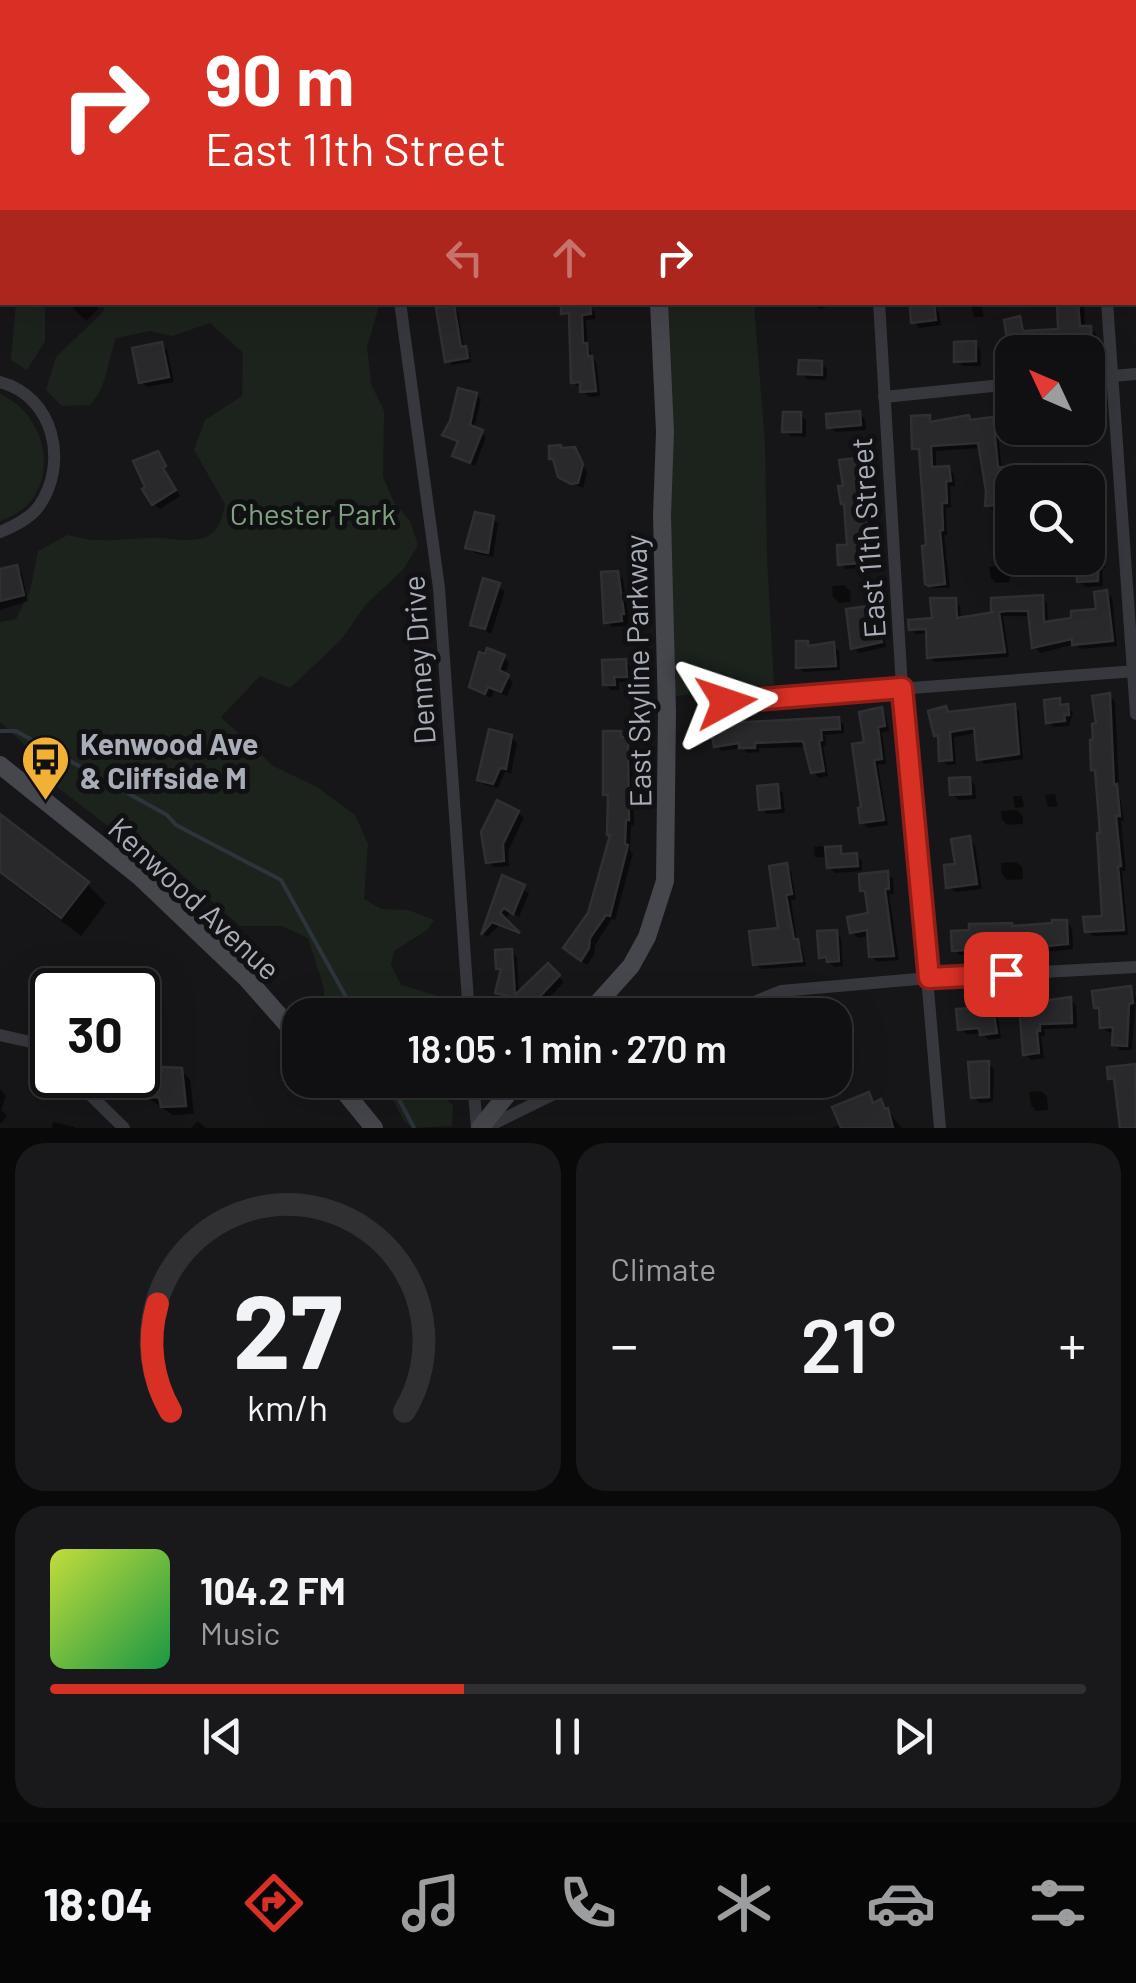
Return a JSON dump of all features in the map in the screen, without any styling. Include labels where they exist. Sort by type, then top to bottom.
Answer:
[{"type":"street","name":"Denney Drive","points":[[400,305],[439,588],[468,998]]},
{"type":"street","name":"East Skyline Parkway","points":[[602,998],[630,966],[647,936],[665,880],[668,712],[662,516],[666,432],[659,305]]},
{"type":"street","name":"East 11th Street","points":[[879,305],[902,688],[940,1128]]},
{"type":"street","points":[[1106,305],[1136,714]]},
{"type":"street","points":[[1105,377],[1136,374]]},
{"type":"street","points":[[0,382],[28,397],[46,418],[54,441],[56,466],[38,509],[0,532]]},
{"type":"street","points":[[884,397],[995,386]]},
{"type":"street","points":[[726,702],[1134,671]]},
{"type":"street","name":"Kenwood Avenue","points":[[0,764],[140,876],[247,979],[282,1019]]},
{"type":"street","points":[[762,998],[781,990],[1136,967]]},
{"type":"street","points":[[1,1035],[30,1042]]},
{"type":"street","points":[[93,1098],[124,1128]]},
{"type":"street","points":[[349,1098],[374,1128]]},
{"type":"street","points":[[476,1098],[481,1128]]},
{"type":"street","points":[[481,1128],[505,1098]]},
{"type":"street","points":[[481,1128],[544,1098]]},
{"type":"green space","points":[[16,305],[45,305],[45,341],[27,370],[11,360]]},
{"type":"green space","name":"Chester Park","points":[[106,305],[379,305],[367,347],[371,384],[384,411],[383,477],[394,502],[410,521],[418,545],[403,570],[366,604],[341,640],[290,688],[260,676],[221,717],[273,766],[317,787],[355,815],[368,844],[364,899],[381,909],[408,910],[434,920],[427,930],[394,951],[391,965],[401,985],[445,998],[325,998],[308,938],[282,926],[240,926],[121,821],[112,829],[22,760],[31,751],[0,722],[0,622],[16,619],[30,591],[38,551],[68,535],[99,540],[185,540],[206,537],[214,531],[225,504],[194,450],[205,420],[242,396],[243,353],[210,323],[172,336],[150,331],[116,338],[104,381],[90,405],[62,406],[46,390],[56,357]]},
{"type":"green space","points":[[665,305],[754,305],[765,445],[774,685],[675,696]]},
{"type":"green space","points":[[0,394],[32,422],[41,440],[44,460],[42,479],[34,497],[20,511],[0,521]]},
{"type":"green space","points":[[392,1098],[444,1098],[453,1105],[452,1126],[413,1128],[404,1121]]},
{"type":"building","points":[[454,305],[461,347],[466,346],[468,358],[445,362],[436,308]]},
{"type":"building","points":[[561,305],[590,305],[591,314],[582,315],[583,343],[587,343],[588,356],[592,356],[596,391],[580,392],[580,382],[571,383],[569,313],[561,314]]},
{"type":"building","points":[[934,305],[936,320],[911,323],[910,307]]},
{"type":"building","points":[[1057,305],[1078,305],[1080,326],[1091,326],[1091,335],[1006,335],[1004,320],[1020,316],[1023,331],[1058,329]]},
{"type":"building","points":[[976,341],[976,361],[954,362],[954,342]]},
{"type":"building","points":[[162,342],[169,377],[139,383],[132,348]]},
{"type":"building","points":[[799,360],[822,361],[822,375],[798,374]]},
{"type":"building","points":[[458,388],[477,393],[470,425],[483,430],[470,463],[452,456],[458,441],[442,435],[450,421]]},
{"type":"building","points":[[860,411],[861,425],[827,428],[826,414]]},
{"type":"building","points":[[783,412],[801,412],[801,432],[782,432]]},
{"type":"building","points":[[930,415],[930,422],[969,415],[970,420],[993,417],[998,465],[995,505],[985,506],[978,443],[931,446],[932,467],[949,466],[951,481],[946,481],[947,503],[942,503],[940,531],[945,584],[925,584],[919,449],[912,449],[911,416]]},
{"type":"building","points":[[549,446],[575,447],[583,464],[578,483],[558,477],[553,459],[549,459]]},
{"type":"building","points":[[158,451],[176,490],[152,505],[133,461]]},
{"type":"building","points":[[857,458],[869,539],[860,540],[861,563],[838,565],[837,545],[847,545],[844,504],[838,486],[843,486],[839,460]]},
{"type":"building","points":[[475,512],[494,516],[488,553],[465,548]]},
{"type":"building","points":[[17,565],[24,595],[0,601],[0,569]]},
{"type":"building","points":[[618,571],[624,614],[622,621],[604,623],[601,572]]},
{"type":"building","points":[[1077,575],[1098,575],[1098,581],[1077,582]]},
{"type":"building","points":[[483,578],[500,583],[485,629],[470,625]]},
{"type":"building","points":[[1107,590],[1113,641],[1072,645],[1072,639],[1032,648],[1028,611],[1007,611],[999,612],[1005,652],[927,658],[926,629],[909,630],[908,620],[932,618],[930,598],[956,598],[957,618],[995,612],[991,612],[991,598],[1043,595],[1044,622],[1071,618],[1071,611],[1096,609],[1094,592]]},
{"type":"building","points":[[868,606],[870,627],[878,625],[882,642],[851,649],[846,609]]},
{"type":"building","points":[[796,641],[808,641],[808,646],[834,642],[836,666],[796,668]]},
{"type":"building","points":[[487,648],[505,655],[499,670],[509,675],[501,692],[488,687],[485,694],[469,687],[479,652],[485,654]]},
{"type":"building","points":[[626,659],[627,677],[614,677],[615,685],[603,685],[602,660]]},
{"type":"building","points":[[1110,693],[1124,930],[1085,932],[1083,917],[1102,916],[1100,833],[1095,770],[1091,770],[1090,740],[1092,724],[1096,723],[1092,696]]},
{"type":"building","points":[[1060,698],[1060,705],[1068,704],[1069,715],[1064,715],[1065,721],[1046,723],[1044,700]]},
{"type":"building","points":[[1015,704],[1019,754],[977,760],[974,728],[950,732],[952,760],[939,761],[938,735],[934,736],[928,711],[946,706],[948,712]]},
{"type":"building","points":[[882,707],[885,726],[878,727],[882,759],[874,760],[884,820],[860,823],[852,744],[864,742],[859,712]]},
{"type":"building","points":[[839,717],[840,729],[821,730],[824,771],[811,773],[803,741],[755,743],[755,748],[739,748],[739,743],[714,747],[710,724]]},
{"type":"building","points":[[489,729],[512,735],[506,769],[500,768],[493,784],[477,780]]},
{"type":"building","points":[[603,731],[621,731],[628,744],[628,845],[610,916],[606,915],[590,938],[581,961],[563,948],[588,913],[610,835],[608,795],[603,795]]},
{"type":"building","points":[[970,777],[971,794],[950,795],[949,778]]},
{"type":"building","points":[[778,784],[780,808],[759,810],[757,786]]},
{"type":"building","points":[[497,800],[519,811],[503,844],[504,861],[486,863],[481,832]]},
{"type":"building","points":[[0,814],[89,882],[61,918],[0,872]]},
{"type":"building","points":[[970,836],[977,884],[946,888],[944,865],[955,864],[951,839]]},
{"type":"building","points":[[841,846],[841,854],[857,853],[858,866],[827,868],[825,847]]},
{"type":"building","points":[[787,863],[792,894],[786,895],[802,961],[753,965],[749,931],[778,928],[769,866]]},
{"type":"building","points":[[888,871],[889,889],[885,889],[894,956],[869,957],[867,930],[850,933],[847,917],[868,913],[859,874]]},
{"type":"building","points":[[502,875],[525,885],[513,914],[504,908],[500,913],[520,933],[492,922],[481,935]]},
{"type":"building","points":[[1067,920],[1068,944],[1012,950],[966,947],[967,950],[952,951],[951,931],[969,930],[969,924],[1012,926]]},
{"type":"building","points":[[837,930],[839,961],[827,962],[826,957],[819,958],[817,931]]},
{"type":"building","points":[[512,949],[515,995],[548,963],[560,975],[538,998],[507,998],[509,996],[495,993],[501,969],[496,969],[495,950]]},
{"type":"building","points":[[1131,986],[1133,1003],[1129,1004],[1127,1046],[1112,1045],[1113,1027],[1100,1028],[1099,1008],[1094,1008],[1092,991]]},
{"type":"building","points":[[1071,997],[1072,1023],[1040,1024],[1039,1053],[1023,1055],[1019,1004]]},
{"type":"building","points":[[993,1008],[997,1033],[980,1035],[979,1028],[958,1030],[956,1009]]},
{"type":"building","points":[[989,1061],[989,1097],[971,1098],[968,1062]]},
{"type":"building","points":[[1135,1064],[1136,1128],[1120,1128],[1114,1078],[1108,1079],[1107,1067]]},
{"type":"building","points":[[163,1067],[182,1068],[186,1106],[161,1107]]},
{"type":"building","points":[[869,1092],[873,1103],[881,1099],[888,1108],[893,1128],[841,1128],[832,1107]]},
{"type":"waterway","points":[[1,731],[16,731],[167,815],[176,825],[281,880],[347,998]]},
{"type":"waterway","points":[[398,1098],[414,1128]]},
{"type":"place","name":"Kenwood Ave & Cliffside M","points":[[45,802]]},
{"type":"route","points":[[726,702],[902,688],[929,978],[1006,974]]}]
